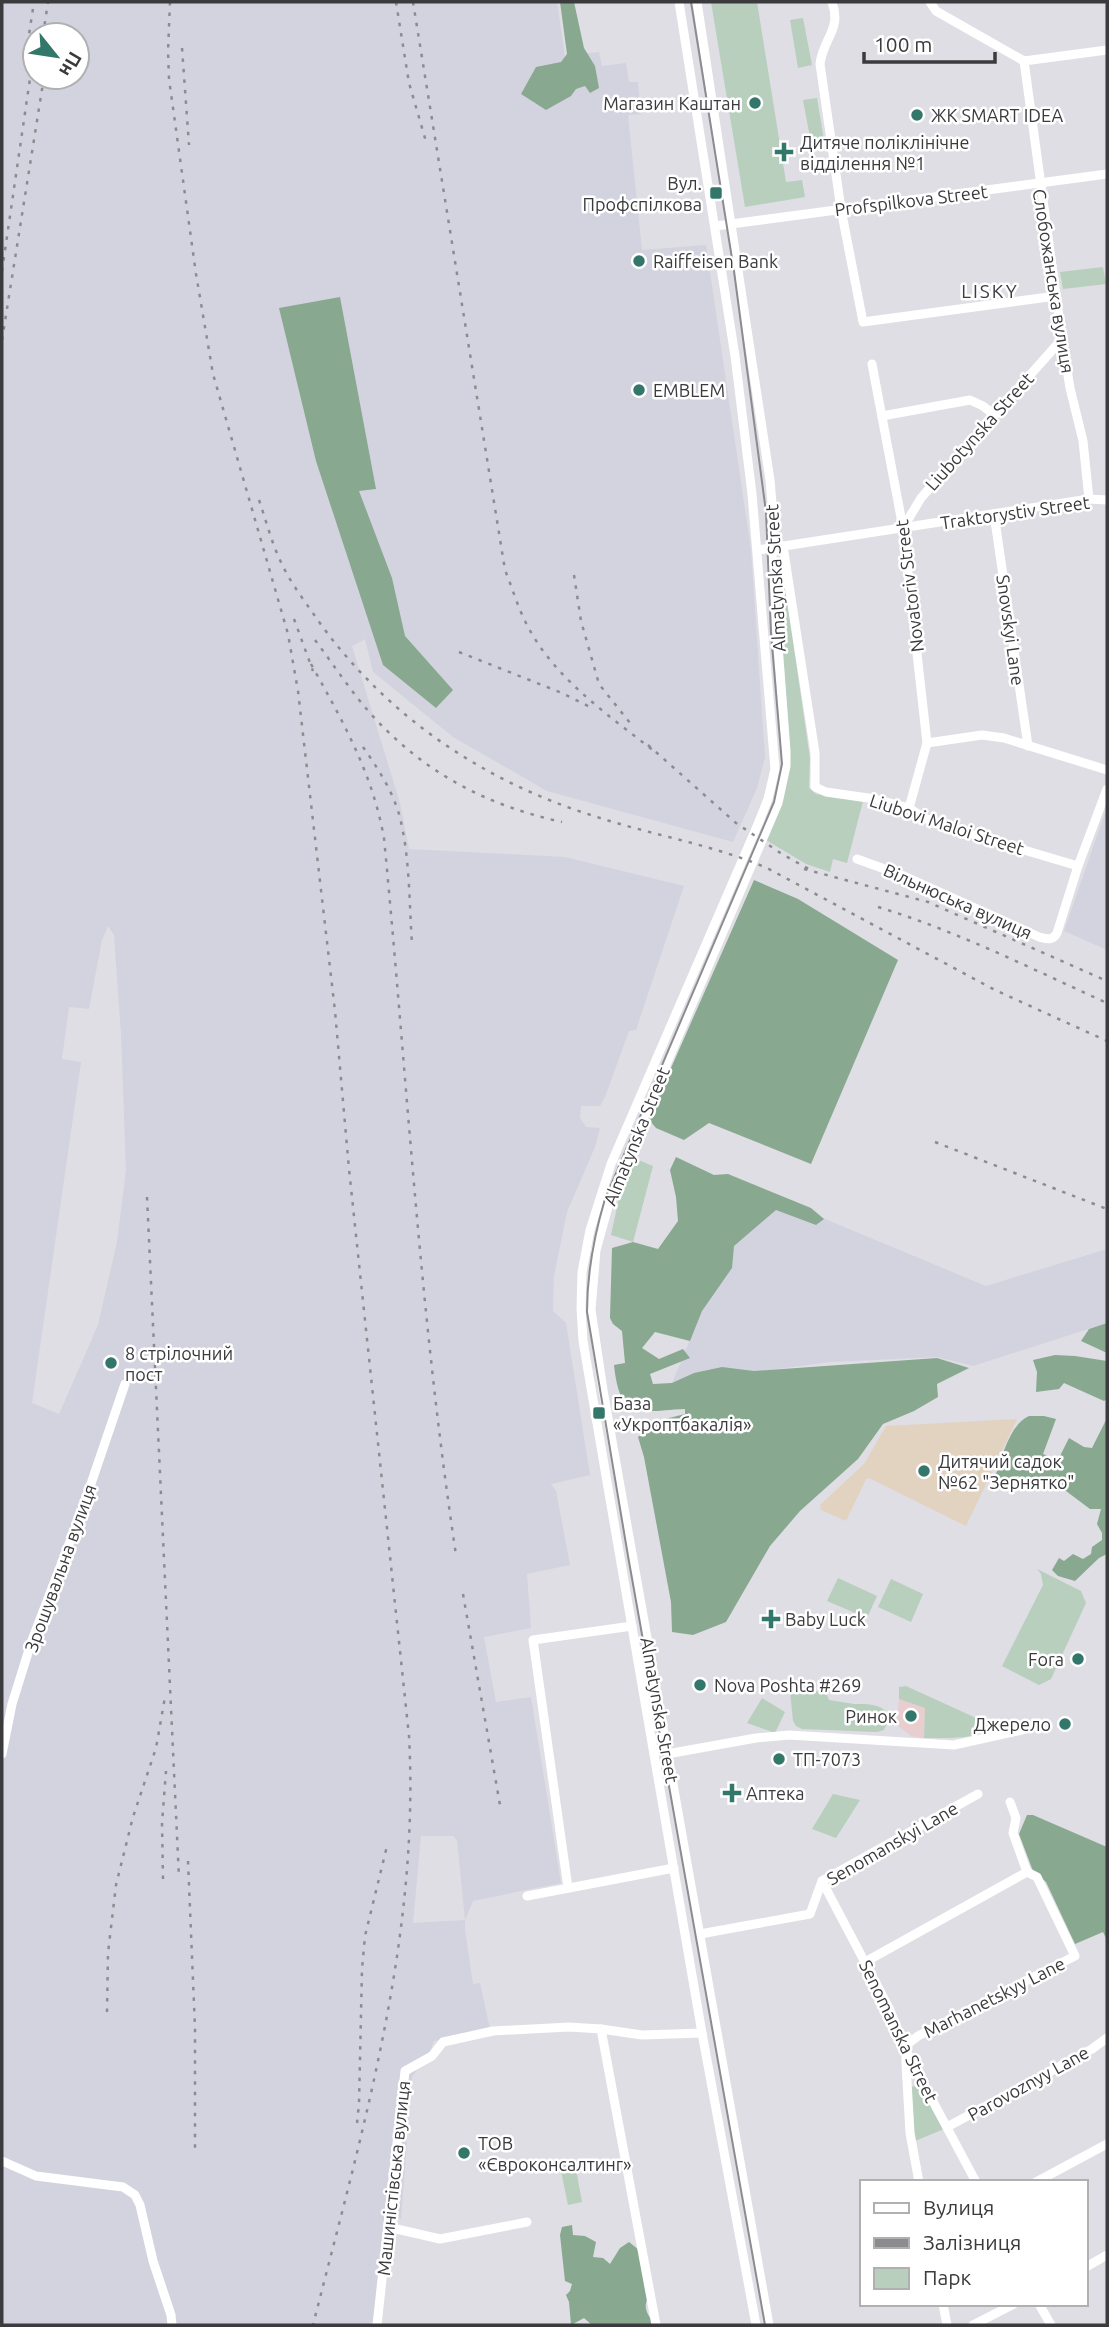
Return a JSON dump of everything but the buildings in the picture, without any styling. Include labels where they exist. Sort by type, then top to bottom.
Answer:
[{"type":"street","name":"Almatynska Street","points":[[679,2],[735,356],[758,550],[775,755],[773,782],[762,827],[611,1164],[590,1230],[582,1272],[583,1341],[702,2033],[756,2325]]},
{"type":"street","name":"Almatynska Street","points":[[697,2],[770,480],[773,515],[772,568],[786,766],[778,803],[762,827]]},
{"type":"street","points":[[832,2],[836,22],[823,48],[820,64],[842,209],[863,322],[1056,296]]},
{"type":"street","points":[[930,2],[936,11],[1024,61],[1107,50]]},
{"type":"street","name":"Слобожанська вулиця","points":[[1024,61],[1062,339],[1083,441],[1089,499]]},
{"type":"street","name":"Profspilkova Street","points":[[716,226],[1107,174]]},
{"type":"street","name":"Liubotynska Street","points":[[903,528],[920,498],[1062,339]]},
{"type":"street","name":"Novatoriv Street","points":[[872,364],[903,528],[927,743],[909,808]]},
{"type":"street","points":[[882,416],[970,400],[993,414]]},
{"type":"street","name":"Traktorystiv Street","points":[[758,550],[1089,499],[1107,500]]},
{"type":"street","name":"Snovskyi Lane","points":[[994,514],[1028,746]]},
{"type":"street","name":"Almatynska Street","points":[[783,546],[815,753],[815,787]]},
{"type":"street","points":[[927,743],[982,735],[1004,738],[1107,770]]},
{"type":"street","name":"Liubovi Maloi Street","points":[[815,787],[826,792],[875,799],[909,808],[924,818],[950,828],[1077,866]]},
{"type":"street","points":[[1077,866],[1107,789]]},
{"type":"street","name":"Вільнюська вулиця","points":[[857,859],[904,876],[1048,940],[1057,933],[1077,866]]},
{"type":"street","name":"Almatynska Street","points":[[726,910],[620,1169],[603,1220],[592,1281],[591,1318],[769,2325]]},
{"type":"street","name":"Зрошувальна вулиця","points":[[2,1754],[12,1704],[32,1640],[81,1513],[125,1384]]},
{"type":"street","points":[[568,1888],[533,1640],[632,1626]]},
{"type":"street","points":[[667,1754],[781,1735],[954,1745],[1022,1730]]},
{"type":"street","name":"Senomanskyi Lane","points":[[700,1934],[810,1914],[822,1881],[978,1794]]},
{"type":"street","points":[[865,1962],[1027,1872],[1013,1833],[1016,1818],[1010,1802]]},
{"type":"street","points":[[527,1896],[674,1868]]},
{"type":"street","name":"Marhanetskyy Lane","points":[[906,2051],[909,2043],[918,2036],[1075,1956],[1037,1877],[1027,1872]]},
{"type":"street","name":"Senomanska Street","points":[[822,1881],[889,2008],[906,2051],[975,2180]]},
{"type":"street","name":"Машиністівська вулиця","points":[[377,2325],[404,2075],[408,2067],[432,2056],[443,2042],[493,2031],[569,2027],[642,2035],[702,2033]]},
{"type":"street","points":[[601,2029],[656,2325]]},
{"type":"street","name":"Parovoznyy Lane","points":[[947,2127],[1092,2049],[1107,2038]]},
{"type":"street","points":[[906,2051],[910,2133],[919,2180]]},
{"type":"street","points":[[1040,2180],[1107,2144]]},
{"type":"street","points":[[2,2161],[36,2176],[123,2186],[130,2190],[139,2205],[172,2325]]},
{"type":"street","points":[[388,2227],[440,2239],[527,2222]]},
{"type":"street","points":[[1088,2266],[1107,2255]]},
{"type":"street","points":[[943,2306],[947,2325]]},
{"type":"street","points":[[973,2325],[1010,2306]]},
{"type":"street","points":[[1041,2306],[1051,2325]]},
{"type":"shaded area","points":[[2,2],[557,2],[565,56],[599,52],[602,66],[626,63],[629,82],[638,82],[641,114],[628,115],[642,250],[706,245],[751,550],[765,758],[757,788],[733,842],[547,791],[453,737],[373,672],[365,639],[352,646],[400,803],[409,849],[565,857],[684,886],[636,1030],[629,1031],[605,1097],[600,1106],[581,1106],[580,1118],[586,1127],[600,1128],[595,1147],[567,1212],[554,1276],[553,1311],[566,1323],[590,1475],[551,1484],[556,1491],[570,1565],[527,1574],[531,1628],[484,1637],[496,1702],[531,1697],[561,1883],[473,1901],[465,1920],[465,1930],[473,1984],[480,1983],[490,2029],[434,2041],[430,2052],[412,2077],[401,2219],[388,2218],[375,2323],[2,2325]],"holes":[[[108,926],[114,935],[126,1170],[117,1242],[98,1325],[59,1414],[32,1403],[81,1062],[62,1059],[69,1007],[89,1009],[102,940]],[[421,1836],[453,1836],[457,1840],[465,1920],[413,1923]]]},
{"type":"shaded area","points":[[1107,807],[1107,950],[1064,931]]},
{"type":"shaded area","points":[[753,1189],[986,1286],[1107,1249],[1107,1323],[973,1366],[937,1357],[831,1362],[672,1383]]},
{"type":"shaded area","name":"Дитячий садок №62 \"Зернятко\"","points":[[1017,1419],[966,1526],[869,1478],[866,1479],[846,1521],[821,1510],[820,1505],[864,1464],[886,1426]]},
{"type":"shaded area","name":"Ринок","points":[[899,1699],[925,1708],[924,1738],[911,1736],[897,1725]]},
{"type":"green space","points":[[560,2],[574,2],[584,48],[595,66],[599,88],[590,93],[585,86],[576,89],[571,96],[546,110],[521,94],[536,67],[561,62],[567,54]]},
{"type":"green space","points":[[711,2],[757,2],[786,182],[802,180],[805,197],[745,207]]},
{"type":"green space","points":[[803,18],[812,65],[798,68],[790,20]]},
{"type":"green space","points":[[817,98],[825,146],[812,148],[803,100]]},
{"type":"green space","points":[[1103,267],[1106,284],[1063,289],[1060,272]]},
{"type":"green space","points":[[340,297],[376,489],[359,491],[392,578],[405,636],[453,690],[436,708],[383,665],[316,461],[279,308]]},
{"type":"green space","points":[[781,558],[810,759],[809,788],[816,794],[863,801],[847,863],[833,859],[830,872],[806,864],[766,840],[783,795],[790,747],[777,569]]},
{"type":"green space","points":[[754,880],[798,899],[898,960],[811,1164],[709,1123],[684,1140],[656,1128],[650,1121],[652,1111]]},
{"type":"green space","points":[[676,1157],[714,1175],[728,1174],[811,1208],[824,1219],[816,1225],[776,1210],[734,1246],[732,1268],[702,1311],[690,1341],[655,1332],[642,1348],[659,1359],[683,1349],[690,1358],[650,1374],[653,1384],[672,1383],[694,1373],[722,1367],[754,1371],[937,1358],[969,1368],[937,1384],[938,1397],[883,1424],[858,1459],[800,1511],[770,1546],[726,1622],[693,1635],[672,1632],[671,1602],[638,1437],[661,1420],[685,1414],[685,1409],[644,1411],[627,1404],[621,1396],[614,1365],[625,1363],[622,1331],[610,1318],[612,1248],[633,1242],[658,1249],[678,1221],[670,1170]]},
{"type":"green space","points":[[636,1159],[653,1166],[633,1242],[611,1235],[621,1189]]},
{"type":"green space","points":[[1107,1323],[1107,1353],[1081,1341],[1089,1329]]},
{"type":"green space","points":[[1055,1355],[1107,1361],[1107,1399],[1104,1401],[1064,1383],[1059,1389],[1036,1392],[1037,1372],[1033,1360]]},
{"type":"green space","points":[[1029,1416],[1056,1419],[1043,1454],[1058,1460],[1069,1438],[1084,1447],[1092,1448],[1107,1418],[1107,1554],[1099,1558],[1075,1581],[1058,1576],[1052,1570],[1059,1558],[1064,1561],[1073,1554],[1083,1559],[1091,1554],[1092,1547],[1102,1540],[1097,1524],[1101,1509],[1090,1509],[1054,1482],[1038,1486],[1018,1476],[1006,1479],[995,1477],[1011,1434],[1022,1420]]},
{"type":"green space","points":[[1037,1569],[1081,1591],[1086,1603],[1051,1679],[1039,1685],[1002,1666],[1043,1585]]},
{"type":"green space","points":[[838,1578],[877,1596],[867,1618],[827,1601]]},
{"type":"green space","points":[[891,1579],[923,1594],[911,1622],[878,1607]]},
{"type":"green space","points":[[789,1681],[827,1695],[829,1700],[880,1707],[888,1713],[884,1730],[802,1729],[796,1726],[793,1721]]},
{"type":"green space","points":[[906,1686],[987,1723],[989,1728],[976,1735],[924,1738],[925,1708],[899,1699],[899,1687]]},
{"type":"green space","points":[[762,1698],[785,1712],[775,1733],[747,1723]]},
{"type":"green space","points":[[833,1794],[860,1800],[836,1838],[812,1829]]},
{"type":"green space","points":[[1027,1815],[1033,1815],[1107,1847],[1107,1940],[1103,1932],[1075,1944],[1046,1882],[1033,1871],[1019,1834]]},
{"type":"green space","points":[[921,2085],[944,2129],[915,2141],[911,2087]]},
{"type":"green space","points":[[574,2159],[582,2202],[568,2205],[559,2161]]},
{"type":"green space","points":[[572,2225],[573,2235],[585,2236],[596,2242],[593,2257],[603,2258],[610,2264],[620,2248],[629,2242],[639,2250],[648,2298],[647,2313],[653,2322],[650,2325],[592,2325],[584,2318],[571,2325],[566,2295],[572,2284],[565,2281],[560,2235],[562,2227]]},
{"type":"tram line","points":[[691,2],[734,271],[766,512],[771,633],[782,764],[774,802],[605,1199],[592,1255],[587,1312],[765,2325]]},
{"type":"railway","points":[[31,21],[34,2]]},
{"type":"railway","points":[[45,21],[48,2]]},
{"type":"railway","points":[[170,2],[169,79],[213,374],[288,634],[298,691],[335,1011],[349,1169],[409,1736],[410,1811],[406,1886],[384,2034],[313,2325]]},
{"type":"railway","points":[[396,2],[409,83],[427,145]]},
{"type":"railway","points":[[413,2],[505,570],[519,609],[550,660],[582,693],[654,751]]},
{"type":"railway","points":[[182,48],[189,145]]},
{"type":"railway","points":[[2,271],[28,91]]},
{"type":"railway","points":[[2,340],[42,91]]},
{"type":"railway","points":[[259,500],[274,545],[288,575],[344,654],[405,714],[475,764],[513,784],[594,816],[724,852],[767,868],[995,990],[1107,1041]]},
{"type":"railway","points":[[574,575],[581,621],[599,684],[630,723]]},
{"type":"railway","points":[[294,619],[313,671]]},
{"type":"railway","points":[[315,640],[370,713],[412,753],[481,796],[562,822]]},
{"type":"railway","points":[[459,652],[590,707]]},
{"type":"railway","points":[[311,664],[364,769],[384,838],[423,1287],[456,1555]]},
{"type":"railway","points":[[648,745],[736,823],[814,872]]},
{"type":"railway","points":[[363,747],[388,788],[403,830],[412,944]]},
{"type":"railway","points":[[804,869],[928,902],[1107,981]]},
{"type":"railway","points":[[878,907],[965,939],[1107,1003]]},
{"type":"railway","points":[[935,1142],[1107,1209]]},
{"type":"railway","points":[[147,1197],[179,1878]]},
{"type":"railway","points":[[463,1594],[500,1805]]},
{"type":"railway","points":[[107,2012],[108,1953],[116,1885],[133,1817],[156,1748],[165,1697]]},
{"type":"railway","points":[[163,1879],[162,1823],[166,1771]]},
{"type":"railway","points":[[357,2123],[365,1936],[387,1846]]},
{"type":"railway","points":[[188,1861],[195,2028],[195,2149]]},
{"type":"place","name":"Магазин Каштан","points":[[755,103]]},
{"type":"place","name":"ЖК SMART IDEA","points":[[917,115]]},
{"type":"place","name":"Дитяче поліклінічне відділення №1","points":[[784,152]]},
{"type":"place","name":"Вул. Профспілкова","points":[[716,193]]},
{"type":"place","name":"Raiffeisen Bank","points":[[639,261]]},
{"type":"place","name":"EMBLEM","points":[[639,390]]},
{"type":"place","name":"8 стрілочний пост","points":[[111,1363]]},
{"type":"place","name":"База «Укроптбакалія»","points":[[599,1413]]},
{"type":"place","name":"Дитячий садок №62 \"Зернятко\"","points":[[924,1471]]},
{"type":"place","name":"Baby Luck","points":[[771,1619]]},
{"type":"place","name":"Fora","points":[[1078,1659]]},
{"type":"place","name":"Nova Poshta #269","points":[[700,1685]]},
{"type":"place","name":"Ринок","points":[[911,1716]]},
{"type":"place","name":"Джерело","points":[[1065,1724]]},
{"type":"place","name":"ТП-7073","points":[[779,1759]]},
{"type":"place","name":"Аптека","points":[[732,1793]]},
{"type":"place","name":"ТОВ «Євроконсалтинг»","points":[[464,2153]]},
{"type":"district","name":"LISKY","points":[[990,291]]}]
